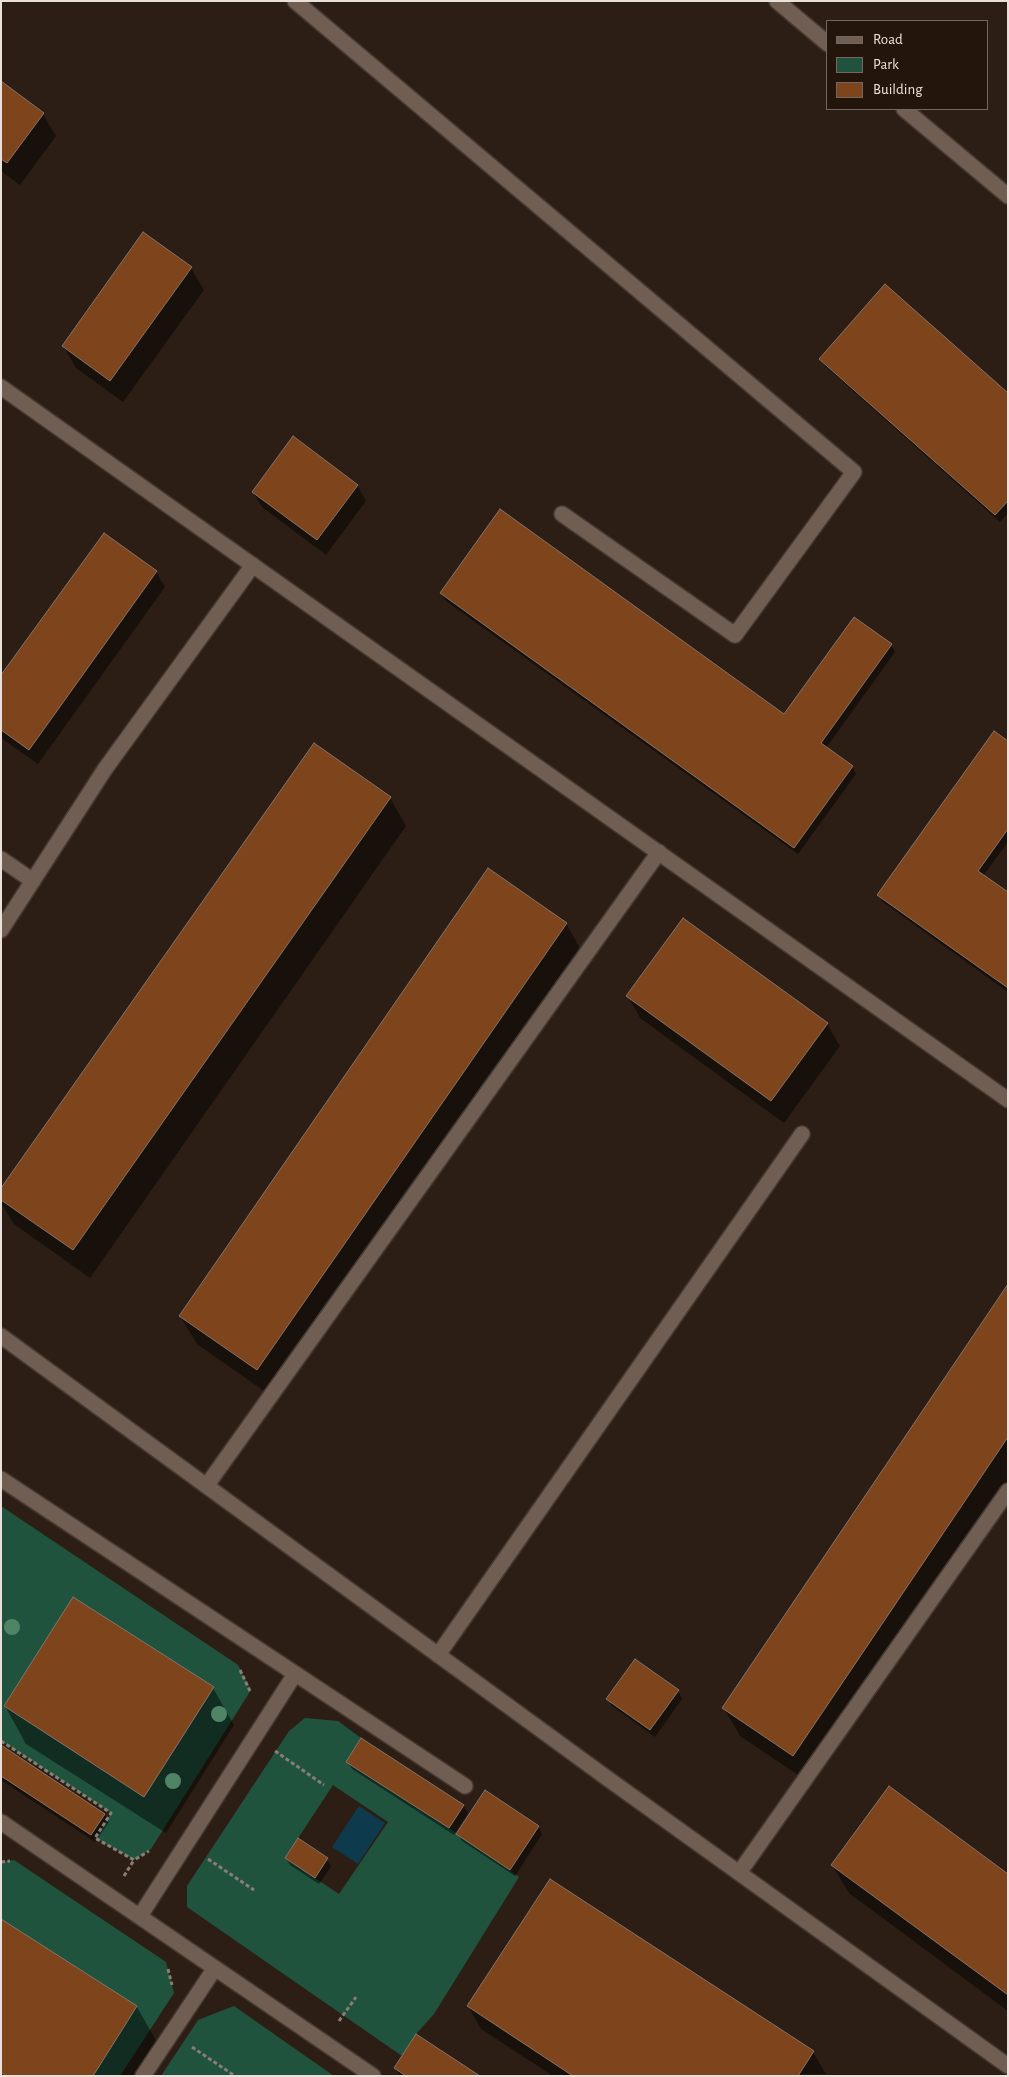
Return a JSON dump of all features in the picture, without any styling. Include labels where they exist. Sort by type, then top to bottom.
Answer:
[{"type":"lane","points":[[295,1],[854,472],[735,635],[562,514]]},
{"type":"lane","points":[[777,1],[826,42]]},
{"type":"lane","points":[[905,110],[1008,196]]},
{"type":"lane","points":[[1,386],[1008,1100]]},
{"type":"lane","points":[[1,930],[105,768],[253,565]]},
{"type":"lane","points":[[207,1486],[659,852]]},
{"type":"lane","points":[[1,859],[33,881]]},
{"type":"lane","points":[[438,1655],[802,1134]]},
{"type":"lane","points":[[1,1336],[438,1655],[1008,2066]]},
{"type":"lane","points":[[1,1479],[465,1786]]},
{"type":"lane","points":[[739,1873],[1008,1491]]},
{"type":"lane","points":[[140,1916],[296,1674]]},
{"type":"lane","points":[[1,1822],[373,2076]]},
{"type":"lane","points":[[143,2076],[215,1968]]},
{"type":"path","points":[[238,1665],[251,1690],[246,1698]]},
{"type":"path","points":[[1,1741],[111,1813],[95,1838],[134,1860],[151,1849]]},
{"type":"path","points":[[1,1862],[14,1860]]},
{"type":"path","points":[[166,1962],[174,1993]]},
{"type":"path","points":[[191,2046],[235,2076]]},
{"type":"green space","points":[[1,1506],[238,1665],[251,1690],[151,1849],[134,1860],[95,1838],[111,1813],[1,1741]]},
{"type":"green space","points":[[305,1718],[338,1721],[361,1738],[346,1762],[449,1828],[519,1877],[434,2014],[416,2034],[402,2056],[187,1907],[187,1886],[289,1731]],"holes":[[[333,1785],[388,1822],[339,1894],[285,1858]]]},
{"type":"green space","points":[[14,1860],[166,1962],[174,1993],[120,2076],[1,2076],[1,1862]]},
{"type":"green space","points":[[234,2006],[334,2076],[161,2076],[198,2020]]},
{"type":"water","points":[[359,1806],[385,1823],[358,1864],[332,1847]]},
{"type":"building","points":[[1,81],[44,113],[7,163],[1,159]]},
{"type":"building","points":[[143,232],[192,267],[110,381],[62,346]]},
{"type":"building","points":[[885,284],[1008,393],[1008,501],[995,515],[819,359]]},
{"type":"building","points":[[293,436],[358,485],[317,540],[252,492]]},
{"type":"building","points":[[500,509],[784,714],[854,617],[892,644],[821,743],[853,766],[794,848],[440,593]]},
{"type":"building","points":[[104,533],[157,571],[29,750],[1,730],[1,675]]},
{"type":"building","points":[[994,731],[1008,741],[1008,829],[978,871],[1008,892],[1008,988],[877,895]]},
{"type":"building","points":[[314,743],[391,797],[73,1250],[1,1200],[1,1188]]},
{"type":"building","points":[[488,868],[567,923],[257,1370],[179,1316]]},
{"type":"building","points":[[683,918],[828,1023],[771,1101],[626,996]]},
{"type":"building","points":[[1008,1284],[1008,1437],[793,1756],[722,1708]]},
{"type":"building","points":[[73,1597],[214,1687],[144,1797],[4,1706]]},
{"type":"building","points":[[635,1659],[679,1690],[650,1730],[606,1699]]},
{"type":"building","points":[[361,1738],[464,1805],[449,1828],[346,1762]]},
{"type":"building","points":[[1,1745],[105,1814],[91,1835],[1,1776]]},
{"type":"building","points":[[889,1786],[1008,1874],[1008,1995],[831,1865]]},
{"type":"building","points":[[485,1790],[539,1826],[510,1870],[456,1834]]},
{"type":"building","points":[[298,1838],[328,1858],[315,1878],[285,1858]]},
{"type":"building","points":[[550,1879],[814,2051],[798,2076],[573,2076],[467,2006]]},
{"type":"building","points":[[1,1919],[137,2006],[93,2076],[6,2076],[1,2072]]},
{"type":"building","points":[[416,2034],[480,2076],[406,2076],[394,2068]]}]
